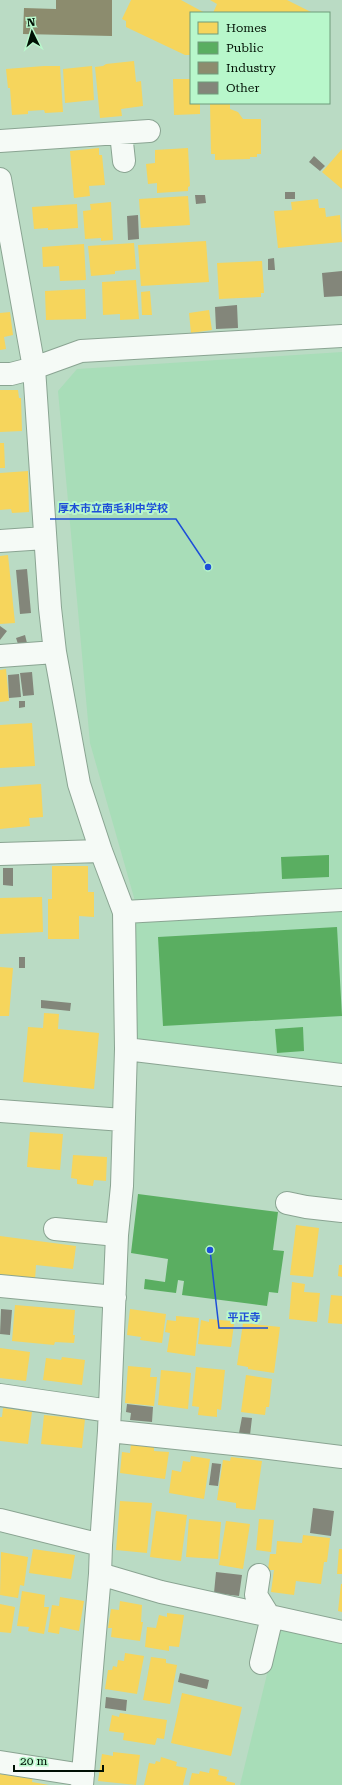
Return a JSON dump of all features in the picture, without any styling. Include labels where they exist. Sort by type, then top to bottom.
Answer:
[{"type":"street","points":[[0,141],[149,131]]},
{"type":"street","points":[[122,133],[124,161]]},
{"type":"street","points":[[0,1762],[82,1780],[100,1574],[109,1421],[117,1235],[122,1186],[122,1120],[126,1049],[124,912],[101,851],[79,784],[55,652],[50,608],[34,368],[1,184]]},
{"type":"street","points":[[0,374],[12,374],[34,368],[81,351],[342,336]]},
{"type":"street","points":[[0,541],[45,538]]},
{"type":"street","points":[[0,656],[55,652]]},
{"type":"street","points":[[0,854],[101,851]]},
{"type":"street","points":[[124,912],[342,900]]},
{"type":"street","points":[[126,1049],[342,1075]]},
{"type":"street","points":[[0,1111],[122,1120]]},
{"type":"street","points":[[287,1203],[306,1207],[342,1211]]},
{"type":"street","points":[[55,1229],[117,1235]]},
{"type":"street","points":[[0,1286],[115,1297]]},
{"type":"street","points":[[0,1396],[109,1421],[253,1446],[342,1458]]},
{"type":"street","points":[[0,1520],[101,1545]]},
{"type":"street","points":[[100,1574],[161,1592],[342,1632]]},
{"type":"street","points":[[259,1575],[256,1595],[269,1616],[270,1625],[261,1663]]},
{"type":"shaded area","points":[[342,352],[342,1067],[137,1043],[135,901],[90,743],[58,391],[77,369]]},
{"type":"shaded area","points":[[278,1629],[342,1642],[342,1785],[240,1785]]},
{"type":"building: Homes","points":[[131,0],[181,0],[203,12],[190,12],[190,55],[185,55],[126,27],[126,21],[122,19]]},
{"type":"building: Homes","points":[[210,0],[287,0],[311,12],[213,12],[217,4]]},
{"type":"building: Homes","points":[[134,61],[136,82],[141,81],[143,106],[121,109],[122,116],[100,118],[95,67],[106,64]]},
{"type":"building: Homes","points":[[60,66],[63,112],[45,113],[44,110],[28,111],[28,114],[12,115],[10,88],[8,88],[6,69]]},
{"type":"building: Homes","points":[[92,66],[94,100],[65,103],[63,69]]},
{"type":"building: Homes","points":[[173,79],[190,79],[190,104],[200,104],[200,114],[174,115]]},
{"type":"building: Homes","points":[[210,104],[230,104],[230,109],[238,112],[243,119],[261,119],[261,154],[257,154],[257,157],[250,157],[250,159],[215,160],[215,154],[211,154]]},
{"type":"building: Homes","points":[[99,148],[99,155],[102,155],[105,185],[89,186],[90,196],[74,198],[70,151]]},
{"type":"building: Homes","points":[[188,148],[190,186],[188,187],[188,191],[157,193],[157,183],[148,184],[146,164],[155,163],[155,150]]},
{"type":"building: Homes","points":[[342,149],[342,189],[322,172]]},
{"type":"building: Homes","points":[[188,196],[190,225],[141,228],[139,199]]},
{"type":"building: Homes","points":[[318,199],[319,208],[325,208],[326,217],[340,215],[342,242],[278,248],[274,211],[292,210],[291,202]]},
{"type":"building: Homes","points":[[111,202],[113,240],[101,241],[101,238],[85,239],[83,211],[91,210],[90,204]]},
{"type":"building: Homes","points":[[77,204],[78,228],[48,230],[48,228],[34,229],[32,207]]},
{"type":"building: Homes","points":[[206,241],[209,282],[141,286],[138,245]]},
{"type":"building: Homes","points":[[134,243],[136,269],[115,271],[115,274],[91,276],[88,246]]},
{"type":"building: Homes","points":[[84,244],[86,280],[60,281],[59,266],[43,267],[42,247]]},
{"type":"building: Homes","points":[[262,261],[264,293],[261,293],[261,297],[219,299],[217,263]]},
{"type":"building: Homes","points":[[136,280],[139,319],[120,320],[120,314],[103,315],[102,282]]},
{"type":"building: Homes","points":[[85,289],[86,319],[46,320],[45,291]]},
{"type":"building: Homes","points":[[150,291],[152,315],[142,315],[141,292]]},
{"type":"building: Homes","points":[[209,310],[212,330],[191,333],[189,313]]},
{"type":"building: Homes","points":[[10,312],[13,335],[4,337],[6,349],[0,350],[0,313]]},
{"type":"building: Homes","points":[[0,390],[18,390],[19,398],[21,398],[22,431],[0,432]]},
{"type":"building: Homes","points":[[0,443],[4,443],[5,468],[0,468]]},
{"type":"building: Homes","points":[[28,471],[29,512],[12,513],[11,509],[0,510],[0,473]]},
{"type":"building: Homes","points":[[8,555],[15,623],[0,624],[0,556]]},
{"type":"building: Homes","points":[[6,669],[9,701],[0,702],[0,670]]},
{"type":"building: Homes","points":[[32,723],[35,766],[0,768],[0,725]]},
{"type":"building: Homes","points":[[41,784],[43,817],[29,818],[30,826],[0,829],[0,787]]},
{"type":"building: Homes","points":[[52,866],[88,866],[88,892],[94,892],[94,917],[79,916],[79,939],[48,939],[48,899],[52,899]]},
{"type":"building: Homes","points":[[42,897],[43,932],[0,934],[0,898]]},
{"type":"building: Homes","points":[[0,967],[13,968],[9,1016],[0,1016]]},
{"type":"building: Homes","points":[[44,1013],[59,1014],[58,1029],[99,1033],[94,1089],[23,1082],[28,1027],[43,1028]]},
{"type":"building: Homes","points":[[30,1132],[63,1134],[60,1170],[27,1167]]},
{"type":"building: Homes","points":[[73,1155],[107,1157],[106,1181],[94,1180],[93,1186],[77,1184],[77,1179],[71,1178]]},
{"type":"building: Homes","points":[[296,1225],[319,1228],[313,1277],[290,1275]]},
{"type":"building: Homes","points":[[0,1236],[76,1246],[73,1269],[36,1265],[35,1280],[0,1276]]},
{"type":"building: Homes","points":[[339,1265],[342,1265],[342,1277],[338,1276]]},
{"type":"building: Homes","points":[[292,1282],[305,1284],[304,1292],[320,1293],[317,1322],[289,1319]]},
{"type":"building: Homes","points":[[331,1295],[342,1296],[342,1324],[328,1323]]},
{"type":"building: Homes","points":[[15,1305],[75,1310],[73,1335],[75,1335],[74,1343],[55,1342],[54,1345],[12,1341]]},
{"type":"building: Homes","points":[[130,1309],[166,1314],[162,1343],[140,1340],[141,1337],[127,1335]]},
{"type":"building: Homes","points":[[176,1316],[199,1318],[195,1356],[167,1352],[170,1333],[165,1332],[167,1320],[176,1321]]},
{"type":"building: Homes","points":[[209,1319],[231,1321],[231,1324],[234,1324],[231,1347],[198,1344],[201,1320],[209,1322]]},
{"type":"building: Homes","points":[[243,1323],[280,1327],[274,1373],[248,1369],[248,1367],[237,1365]]},
{"type":"building: Homes","points":[[0,1348],[30,1352],[26,1381],[0,1378]]},
{"type":"building: Homes","points":[[62,1357],[85,1360],[82,1385],[43,1380],[46,1358],[61,1360]]},
{"type":"building: Homes","points":[[128,1366],[151,1368],[150,1377],[157,1377],[154,1406],[125,1403]]},
{"type":"building: Homes","points":[[196,1367],[225,1370],[221,1410],[217,1409],[217,1417],[198,1415],[199,1407],[192,1406]]},
{"type":"building: Homes","points":[[161,1370],[191,1373],[188,1409],[158,1405]]},
{"type":"building: Homes","points":[[246,1375],[272,1379],[269,1407],[266,1407],[265,1415],[241,1412]]},
{"type":"building: Homes","points":[[3,1408],[32,1412],[28,1444],[0,1441],[0,1417],[2,1417]]},
{"type":"building: Homes","points":[[44,1415],[85,1419],[82,1448],[41,1444]]},
{"type":"building: Homes","points":[[131,1444],[154,1447],[154,1451],[169,1452],[165,1479],[120,1473],[122,1452],[130,1453]]},
{"type":"building: Homes","points":[[191,1456],[210,1459],[204,1499],[169,1493],[172,1470],[181,1472],[183,1461],[190,1462]]},
{"type":"building: Homes","points":[[231,1457],[262,1461],[255,1510],[236,1508],[236,1503],[217,1500],[223,1460],[230,1461]]},
{"type":"building: Homes","points":[[120,1501],[152,1503],[147,1553],[116,1550]]},
{"type":"building: Homes","points":[[156,1511],[187,1515],[181,1561],[150,1557]]},
{"type":"building: Homes","points":[[189,1519],[221,1522],[218,1559],[186,1557]]},
{"type":"building: Homes","points":[[259,1519],[274,1520],[271,1552],[256,1550]]},
{"type":"building: Homes","points":[[226,1521],[250,1524],[243,1569],[219,1565]]},
{"type":"building: Homes","points":[[303,1535],[330,1538],[327,1562],[324,1562],[321,1584],[296,1581],[294,1595],[271,1592],[274,1570],[268,1570],[270,1554],[276,1554],[277,1541],[302,1543]]},
{"type":"building: Homes","points":[[33,1549],[75,1555],[71,1579],[29,1573]]},
{"type":"building: Homes","points":[[339,1549],[342,1549],[342,1574],[337,1574]]},
{"type":"building: Homes","points":[[1,1552],[28,1557],[24,1586],[20,1585],[18,1598],[0,1595]]},
{"type":"building: Homes","points":[[342,1584],[342,1612],[338,1611]]},
{"type":"building: Homes","points":[[22,1591],[45,1595],[44,1607],[49,1607],[44,1634],[28,1631],[29,1627],[17,1626]]},
{"type":"building: Homes","points":[[60,1597],[84,1601],[79,1631],[60,1627],[59,1634],[48,1632],[52,1605],[59,1606]]},
{"type":"building: Homes","points":[[120,1601],[142,1605],[141,1622],[143,1622],[140,1641],[111,1637],[112,1628],[108,1628],[111,1609],[119,1610]]},
{"type":"building: Homes","points":[[0,1604],[15,1607],[11,1633],[0,1632]]},
{"type":"building: Homes","points":[[167,1613],[184,1615],[179,1647],[169,1646],[169,1651],[145,1647],[147,1627],[156,1628],[159,1615],[167,1617]]},
{"type":"building: Homes","points":[[125,1653],[144,1656],[137,1694],[105,1689],[108,1670],[112,1670],[113,1666],[117,1667],[118,1660],[124,1661]]},
{"type":"building: Homes","points":[[151,1657],[166,1659],[166,1663],[177,1665],[170,1704],[143,1700]]},
{"type":"building: Homes","points":[[182,1693],[242,1707],[231,1756],[171,1743]]},
{"type":"building: Homes","points":[[120,1713],[167,1720],[164,1739],[157,1738],[155,1745],[123,1740],[124,1733],[109,1731],[112,1715],[119,1717]]},
{"type":"building: Homes","points":[[113,1752],[140,1755],[136,1785],[98,1781],[102,1754],[113,1756]]},
{"type":"building: Homes","points":[[161,1757],[177,1762],[176,1766],[187,1768],[183,1785],[144,1785],[149,1763],[155,1764],[156,1761],[160,1762]]},
{"type":"building: Homes","points":[[210,1768],[219,1770],[218,1775],[227,1777],[226,1781],[235,1783],[235,1785],[189,1785],[192,1773],[199,1774],[200,1771],[209,1773]]},
{"type":"building: Homes","points":[[0,1774],[26,1778],[27,1774],[33,1776],[32,1782],[49,1785],[0,1785]]},
{"type":"building: Public","points":[[329,855],[329,877],[282,879],[281,857]]},
{"type":"building: Public","points":[[337,927],[342,1016],[163,1026],[158,937]]},
{"type":"building: Public","points":[[303,1027],[304,1051],[277,1053],[275,1029]]},
{"type":"building: Public","points":[[138,1194],[278,1212],[273,1250],[284,1251],[278,1293],[269,1292],[267,1306],[182,1295],[184,1281],[178,1280],[176,1293],[144,1289],[145,1279],[165,1282],[168,1259],[131,1253]]},
{"type":"building: Industry","points":[[56,0],[112,0],[112,36],[23,34],[24,8],[56,9]]},
{"type":"building: Other","points":[[314,156],[325,166],[320,171],[309,162]]},
{"type":"building: Other","points":[[285,192],[295,192],[295,199],[285,199]]},
{"type":"building: Other","points":[[195,195],[205,195],[206,203],[196,204]]},
{"type":"building: Other","points":[[138,215],[139,239],[128,240],[127,216]]},
{"type":"building: Other","points":[[274,258],[275,270],[268,270],[268,259]]},
{"type":"building: Other","points":[[342,271],[342,296],[324,297],[322,273]]},
{"type":"building: Other","points":[[237,305],[238,328],[216,329],[215,307]]},
{"type":"building: Other","points":[[27,569],[31,613],[20,614],[16,570]]},
{"type":"building: Other","points":[[0,626],[7,631],[0,640]]},
{"type":"building: Other","points":[[25,635],[27,643],[18,644],[16,638]]},
{"type":"building: Other","points":[[32,672],[34,695],[23,696],[20,673]]},
{"type":"building: Other","points":[[19,674],[21,697],[9,698],[8,675]]},
{"type":"building: Other","points":[[19,701],[25,701],[25,707],[19,708]]},
{"type":"building: Other","points":[[3,868],[13,868],[13,886],[3,885]]},
{"type":"building: Other","points":[[19,957],[25,957],[25,968],[19,968]]},
{"type":"building: Other","points":[[41,1000],[71,1003],[70,1011],[41,1008]]},
{"type":"building: Other","points":[[1,1309],[12,1310],[10,1335],[0,1334]]},
{"type":"building: Other","points":[[127,1404],[153,1407],[152,1422],[130,1420],[131,1413],[126,1412]]},
{"type":"building: Other","points":[[242,1417],[252,1418],[250,1435],[239,1433]]},
{"type":"building: Other","points":[[212,1463],[221,1464],[218,1486],[209,1485]]},
{"type":"building: Other","points":[[313,1508],[334,1511],[331,1536],[310,1533]]},
{"type":"building: Other","points":[[216,1572],[242,1575],[239,1596],[214,1593]]},
{"type":"building: Other","points":[[180,1673],[209,1680],[207,1689],[178,1682]]},
{"type":"building: Other","points":[[106,1697],[127,1700],[126,1711],[105,1708]]},
{"type":"place","name":"厚木市立南毛利中学校","points":[[208,567]]},
{"type":"place","name":"平正寺","points":[[210,1250]]}]
